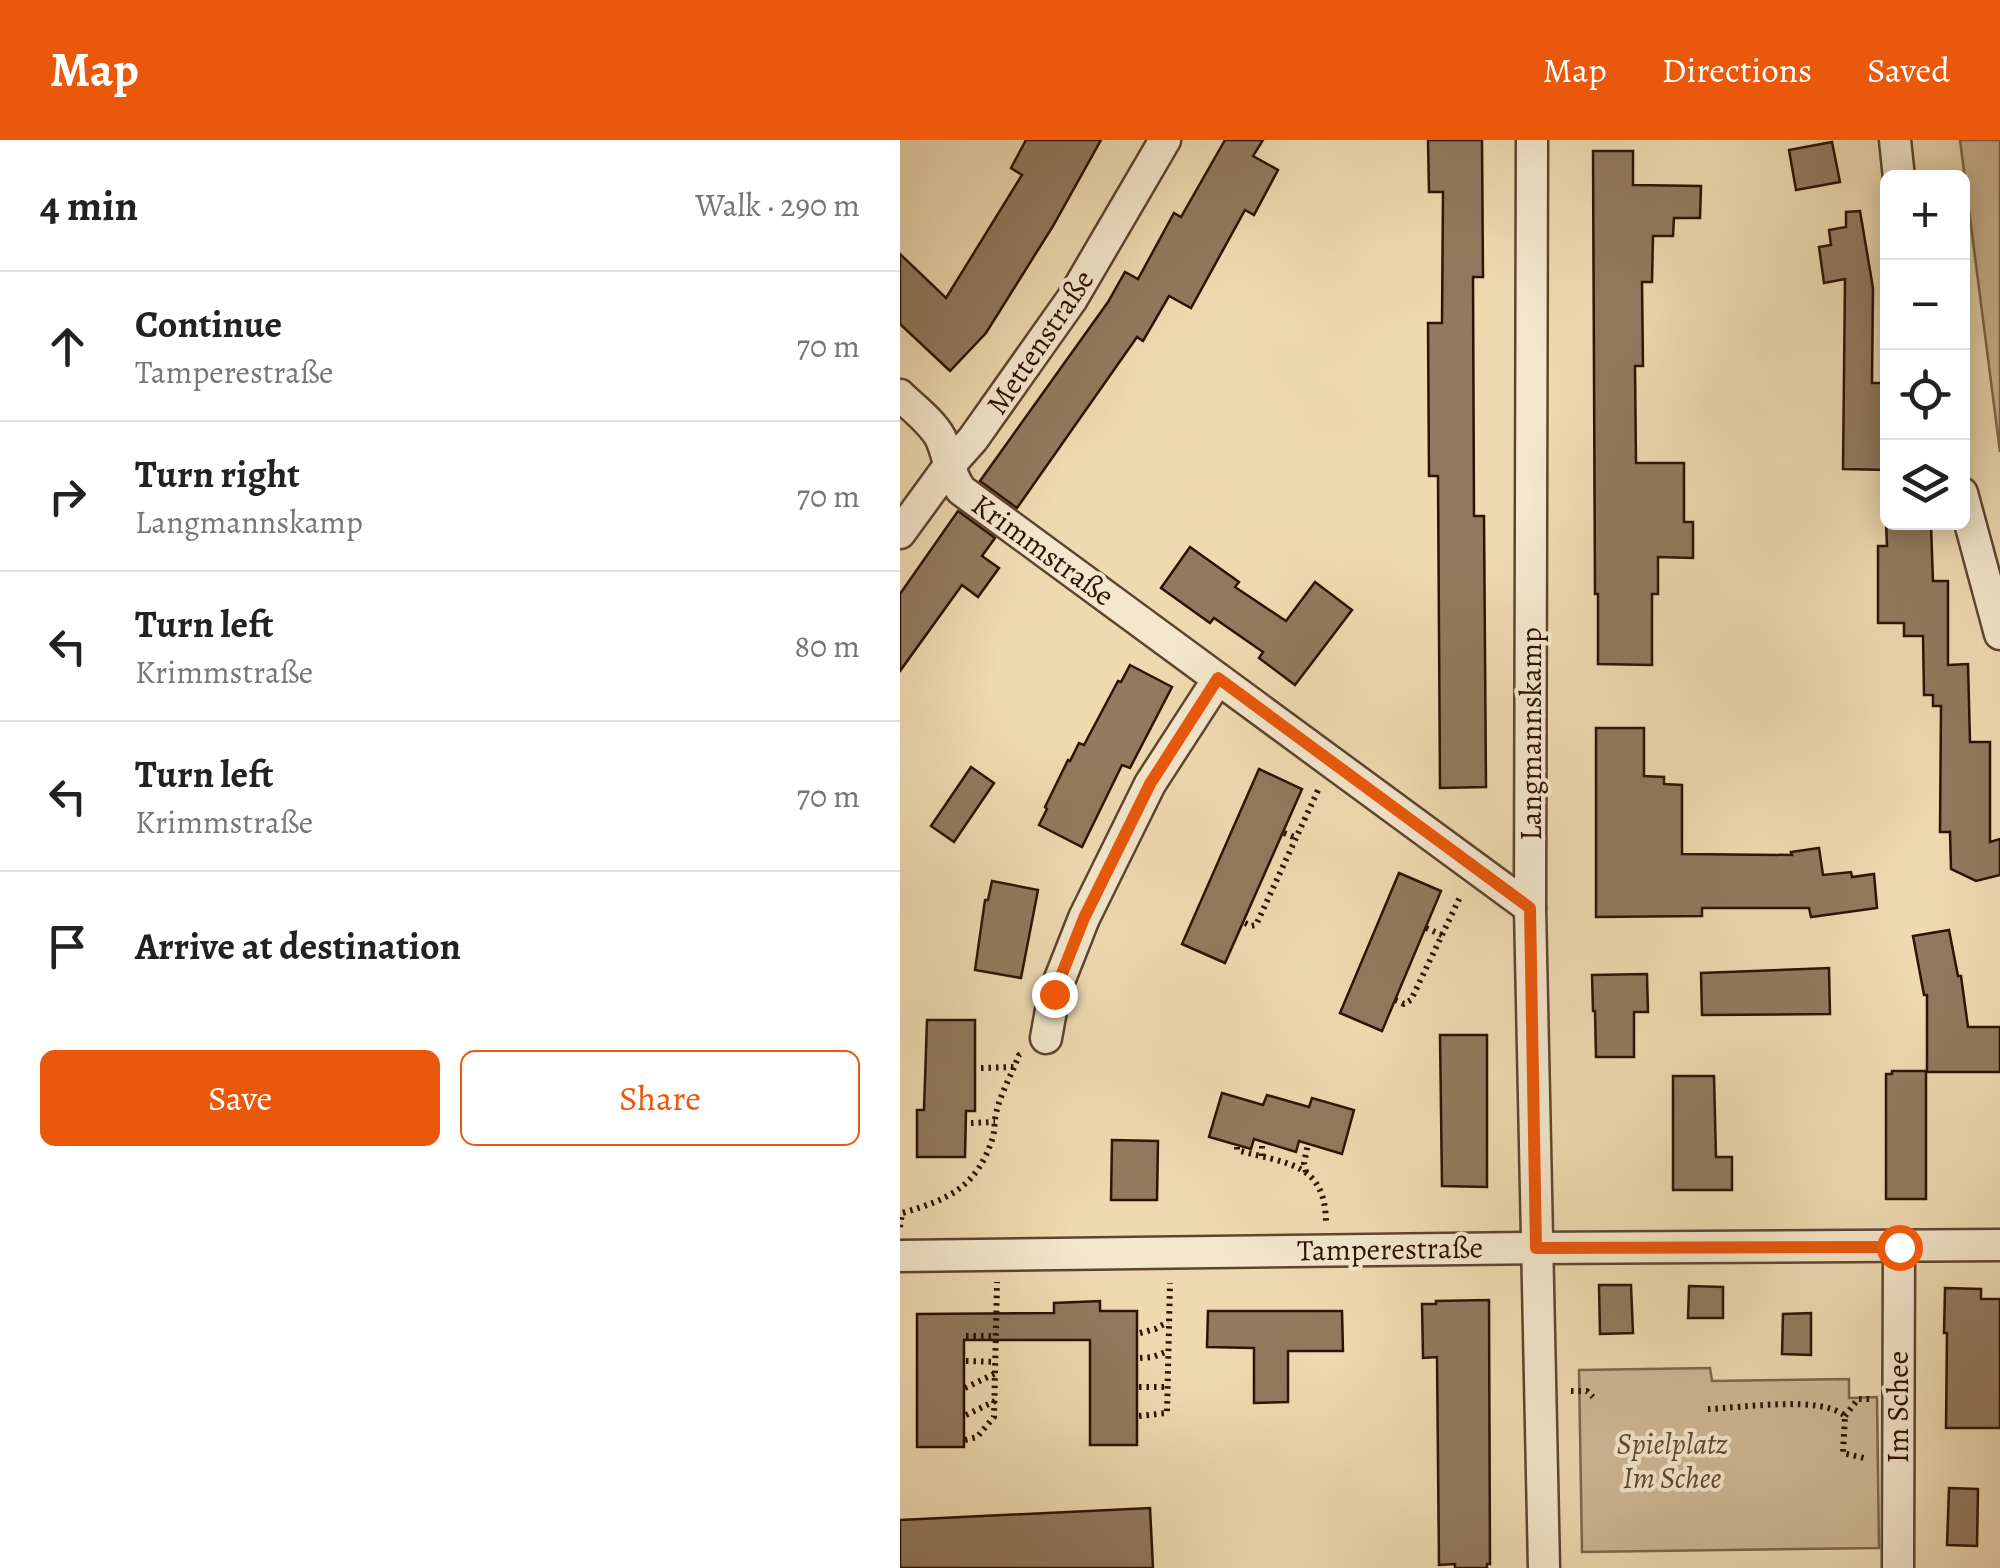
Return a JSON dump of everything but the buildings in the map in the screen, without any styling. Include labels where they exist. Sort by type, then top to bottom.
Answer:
[{"type":"street","name":"Mettenstraße","points":[[900,533],[973,439],[1072,299],[1165,140]]},
{"type":"street","name":"Langmannskamp","points":[[1532,140],[1530,908],[1544,1568]]},
{"type":"street","points":[[1895,140],[1898,170]]},
{"type":"street","name":"Krimmstraße","points":[[900,396],[934,428],[948,467],[962,490],[1530,908]]},
{"type":"street","points":[[1970,523],[2000,634]]},
{"type":"street","points":[[1046,1038],[1054,994],[1084,918],[1150,784],[1218,678]]},
{"type":"street","name":"Tamperestraße","points":[[900,1256],[2000,1245]]},
{"type":"street","name":"Im Schee","points":[[1898,1568],[1899,1247]]},
{"type":"path","points":[[1245,923],[1256,924],[1332,760]]},
{"type":"path","points":[[1284,834],[1296,838]]},
{"type":"path","points":[[1396,1000],[1404,1004],[1411,1000],[1474,867]]},
{"type":"path","points":[[1426,928],[1442,935]]},
{"type":"path","points":[[900,1226],[902,1213],[925,1208],[959,1190],[977,1173],[1019,1055],[1046,1038]]},
{"type":"path","points":[[981,1068],[1014,1067]]},
{"type":"path","points":[[971,1123],[996,1122]]},
{"type":"path","points":[[1262,1143],[1262,1158]]},
{"type":"path","points":[[1306,1173],[1308,1144]]},
{"type":"path","points":[[1237,1147],[1262,1158],[1294,1164],[1312,1177],[1322,1192],[1326,1210],[1326,1250]]},
{"type":"path","points":[[965,1440],[977,1437],[994,1417],[997,1288]]},
{"type":"path","points":[[1139,1416],[1167,1413],[1170,1288]]},
{"type":"path","points":[[1140,1334],[1169,1321]]},
{"type":"path","points":[[966,1336],[996,1336]]},
{"type":"path","points":[[1140,1358],[1168,1351]]},
{"type":"path","points":[[966,1361],[996,1362]]},
{"type":"path","points":[[966,1388],[996,1373]]},
{"type":"path","points":[[1139,1387],[1168,1387]]},
{"type":"path","points":[[966,1415],[994,1400]]},
{"type":"path","points":[[1708,1409],[1829,1406],[1845,1416],[1843,1453],[1898,1467]]},
{"type":"green space","points":[[1960,140],[2000,140],[2000,452],[1970,218],[1970,170],[1964,170]]},
{"type":"green space","name":"Spielplatz Im Schee","points":[[1710,1368],[1712,1381],[1849,1379],[1849,1398],[1877,1397],[1879,1548],[1582,1552],[1579,1370]]},
{"type":"route","points":[[1054,994],[1084,918],[1150,784],[1218,678],[1530,908],[1536,1248],[1899,1247]]}]
